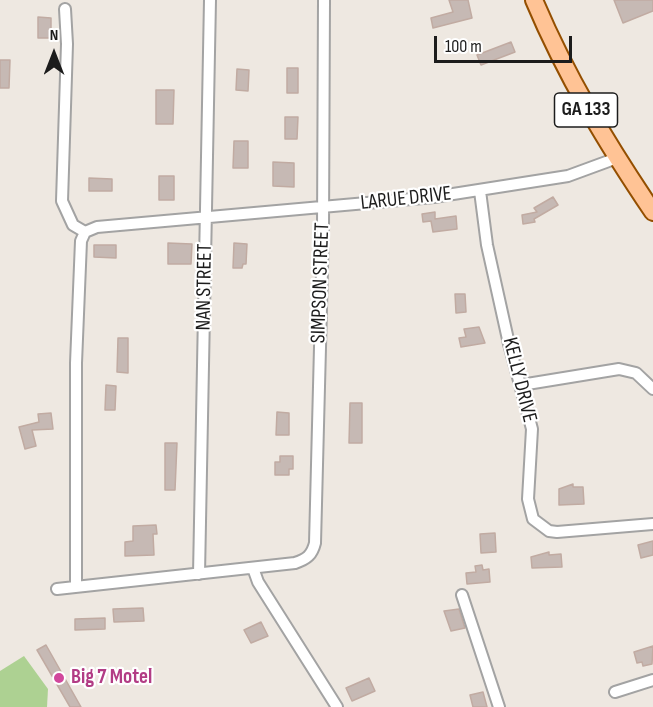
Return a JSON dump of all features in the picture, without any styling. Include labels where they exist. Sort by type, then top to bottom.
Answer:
[{"type":"main road","name":"GA 133","points":[[534,0],[567,74],[617,158],[653,212]]},
{"type":"street","name":"NAN STREET","points":[[199,574],[210,0]]},
{"type":"street","name":"SIMPSON STREET","points":[[253,568],[303,561],[313,551],[315,543],[323,207],[324,0]]},
{"type":"street","points":[[65,9],[67,44],[62,201],[73,225],[85,232],[81,242],[76,363],[76,586]]},
{"type":"street","name":"LARUE DRIVE","points":[[85,232],[97,227],[480,191],[584,173],[617,158]]},
{"type":"street","name":"KELLY DRIVE","points":[[480,191],[487,245],[532,429],[529,508],[537,524],[556,532],[653,524]]},
{"type":"street","points":[[521,385],[619,369],[636,374],[653,389]]},
{"type":"street","points":[[57,588],[253,568],[258,582],[337,707]]},
{"type":"street","points":[[462,595],[499,707]]},
{"type":"street","points":[[615,692],[653,680]]},
{"type":"green space","points":[[24,656],[48,689],[47,707],[0,707],[0,671]]},
{"type":"building","points":[[449,0],[468,0],[472,18],[433,28],[431,18],[453,12]]},
{"type":"building","points":[[614,0],[653,0],[653,11],[623,23]]},
{"type":"building","points":[[38,17],[51,18],[51,38],[38,38]]},
{"type":"building","points":[[511,42],[515,52],[481,65],[477,55]]},
{"type":"building","points":[[0,60],[10,60],[9,88],[0,88]]},
{"type":"building","points":[[287,68],[298,68],[298,93],[287,93]]},
{"type":"building","points":[[237,69],[249,70],[248,91],[236,90]]},
{"type":"building","points":[[156,90],[174,90],[173,124],[156,124]]},
{"type":"building","points":[[285,117],[298,117],[297,139],[285,139]]},
{"type":"building","points":[[234,141],[248,141],[248,168],[233,168]]},
{"type":"building","points":[[273,162],[294,163],[294,187],[273,186]]},
{"type":"building","points":[[159,176],[174,176],[174,200],[159,200]]},
{"type":"building","points":[[89,178],[112,179],[112,191],[89,191]]},
{"type":"building","points":[[553,197],[558,205],[534,219],[535,222],[523,224],[522,215],[537,212],[534,208]]},
{"type":"building","points":[[435,212],[435,219],[456,216],[457,229],[433,232],[431,221],[423,222],[422,214]]},
{"type":"building","points":[[168,243],[192,244],[191,264],[168,264]]},
{"type":"building","points":[[234,243],[247,244],[246,264],[243,264],[242,268],[233,268]]},
{"type":"building","points":[[94,245],[116,245],[116,258],[94,257]]},
{"type":"building","points":[[455,294],[465,294],[466,312],[456,313]]},
{"type":"building","points":[[479,327],[485,343],[461,347],[459,338],[466,337],[464,329]]},
{"type":"building","points":[[118,338],[128,338],[128,373],[117,372]]},
{"type":"building","points":[[106,385],[116,386],[115,410],[105,410]]},
{"type":"building","points":[[350,403],[362,403],[362,443],[349,443]]},
{"type":"building","points":[[277,412],[289,413],[289,435],[276,435]]},
{"type":"building","points":[[51,413],[53,429],[32,430],[36,446],[25,449],[19,427],[39,422],[38,414]]},
{"type":"building","points":[[165,443],[177,443],[175,490],[165,490]]},
{"type":"building","points":[[280,456],[293,456],[293,469],[289,469],[289,475],[275,475],[275,462],[280,462]]},
{"type":"building","points":[[573,484],[573,487],[583,487],[584,504],[559,505],[559,489]]},
{"type":"building","points":[[156,525],[157,534],[153,534],[154,555],[125,556],[125,542],[133,541],[133,526]]},
{"type":"building","points":[[495,533],[496,552],[481,553],[480,534]]},
{"type":"building","points":[[653,541],[653,555],[641,558],[638,545]]},
{"type":"building","points":[[549,552],[549,555],[561,554],[562,567],[532,568],[531,557]]},
{"type":"building","points":[[482,565],[483,570],[489,569],[490,582],[467,584],[466,573],[476,572],[475,566]]},
{"type":"building","points":[[143,608],[144,621],[114,622],[113,609]]},
{"type":"building","points":[[459,609],[465,628],[451,631],[444,611]]},
{"type":"building","points":[[105,618],[105,629],[75,630],[75,619]]},
{"type":"building","points":[[261,622],[268,636],[251,643],[244,630]]},
{"type":"building","name":"Big 7 Motel","points":[[46,645],[81,707],[70,707],[37,650]]},
{"type":"building","points":[[653,646],[652,664],[643,666],[642,662],[637,663],[634,652]]},
{"type":"building","points":[[369,678],[375,691],[352,701],[346,688]]},
{"type":"building","points":[[483,692],[487,707],[473,707],[470,695]]},
{"type":"place","name":"Big 7 Motel","points":[[59,678]]}]
